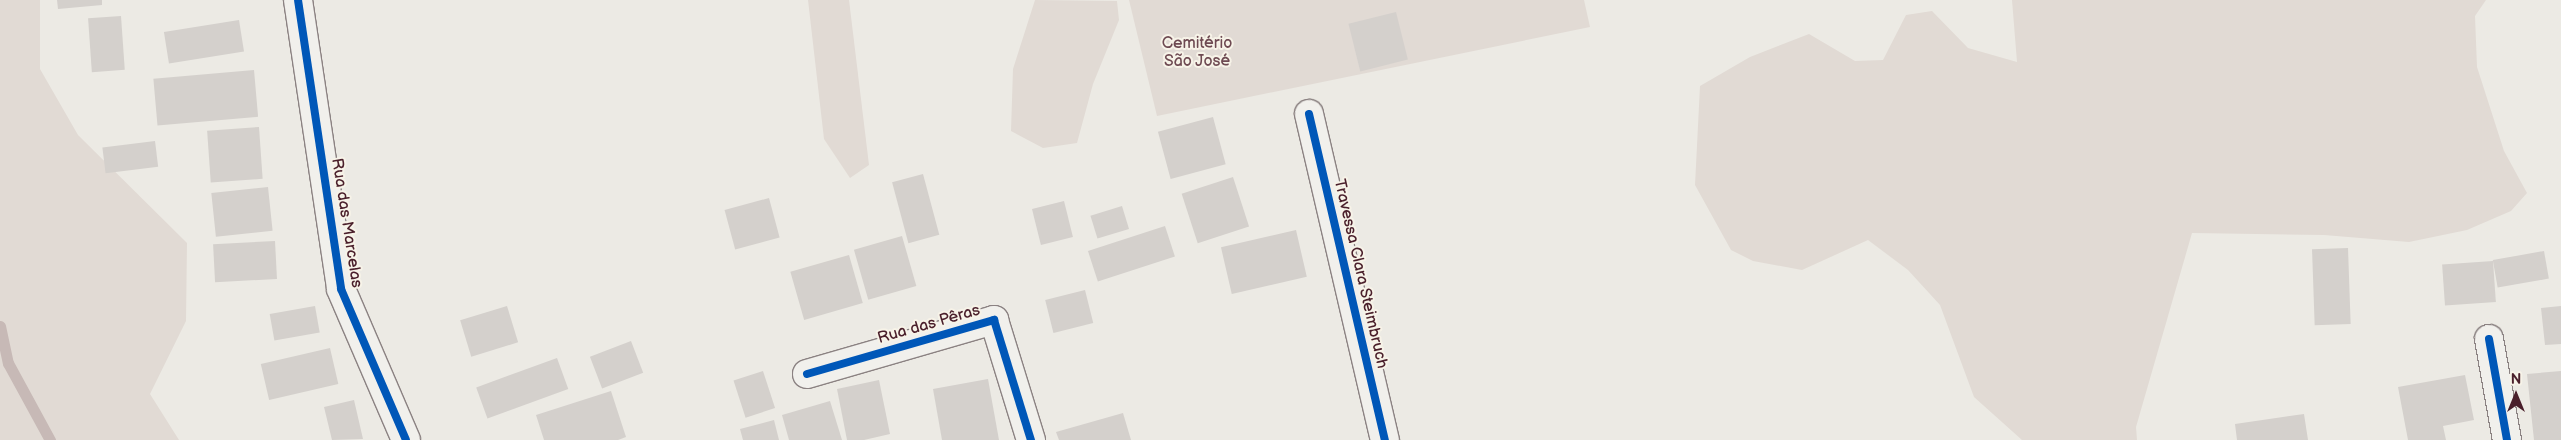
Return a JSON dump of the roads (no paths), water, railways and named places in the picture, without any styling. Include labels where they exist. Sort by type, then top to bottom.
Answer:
[{"type":"street","name":"Rua das Marcelas","points":[[298,0],[341,289],[406,440]]},
{"type":"street","name":"Travessa Clara Steimbruch","points":[[1309,114],[1385,440]]},
{"type":"street","name":"Rua das Pêras","points":[[807,374],[994,320],[1031,440]]},
{"type":"street","points":[[2488,339],[2507,440]]},
{"type":"waterway","points":[[0,326],[8,363],[50,440]]},
{"type":"park label","name":"Cemitério São José","points":[[1197,53]]}]
